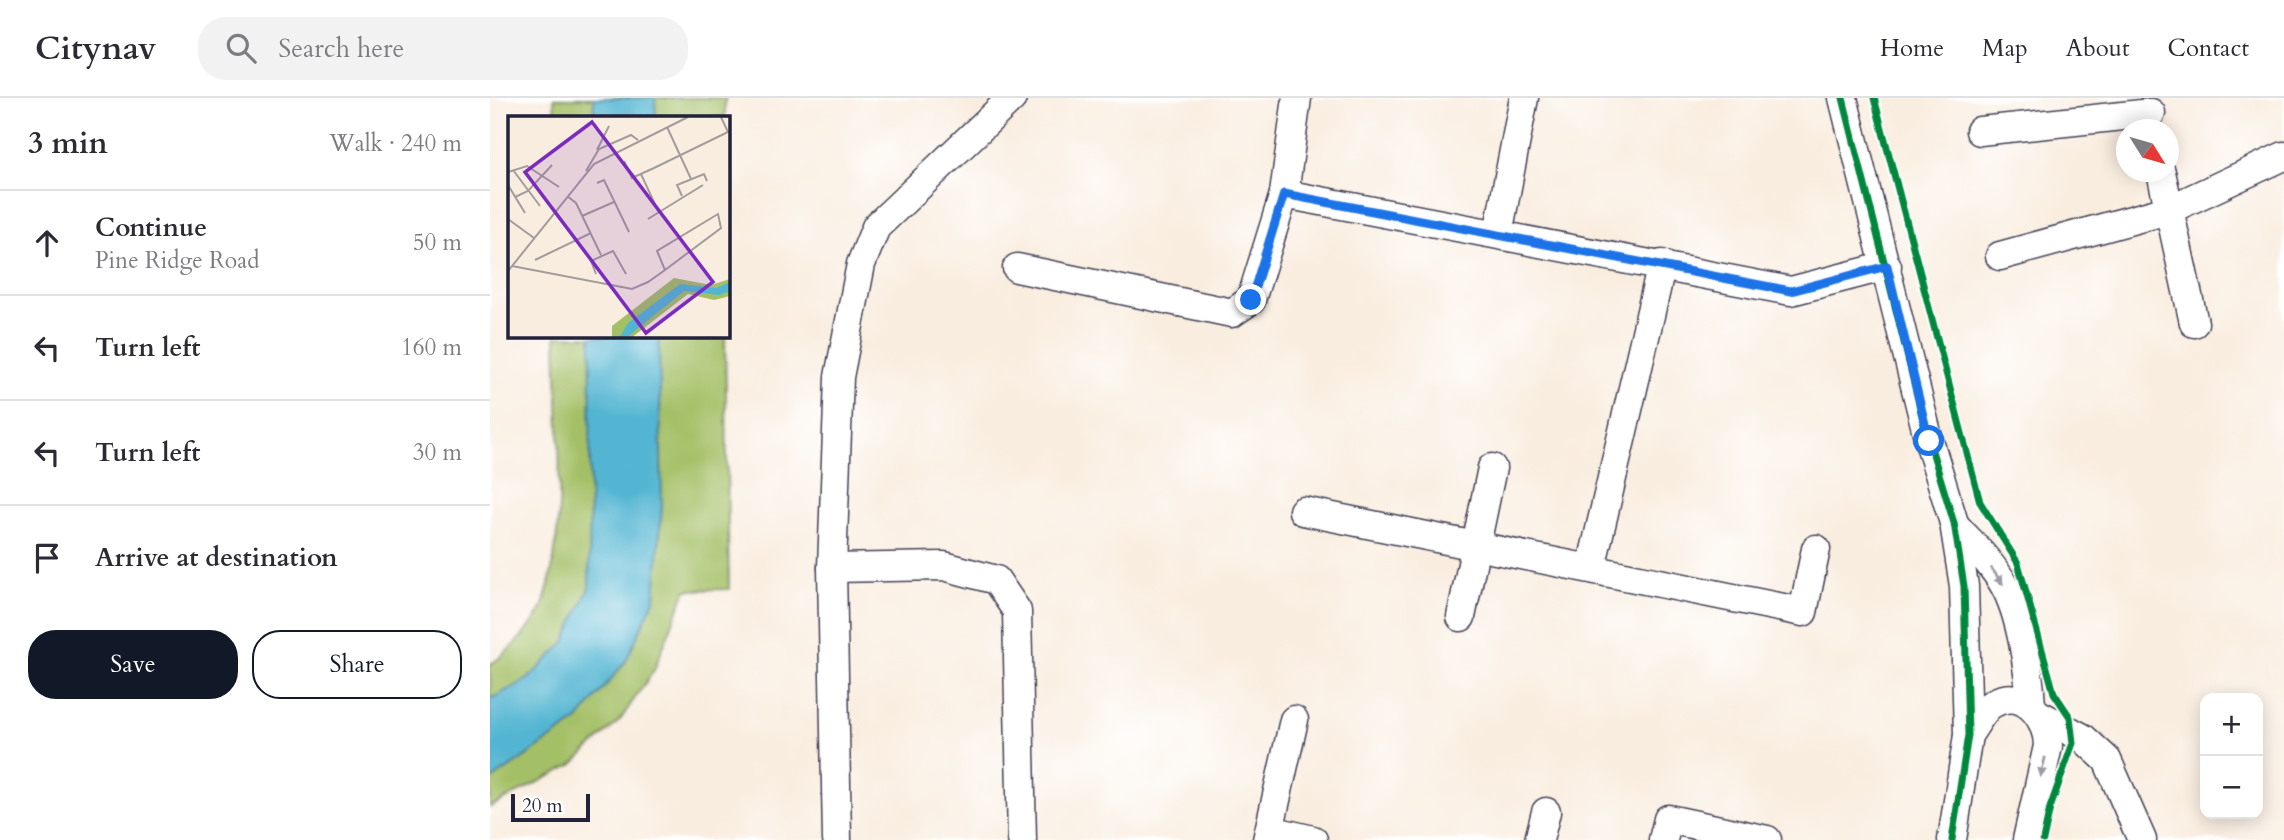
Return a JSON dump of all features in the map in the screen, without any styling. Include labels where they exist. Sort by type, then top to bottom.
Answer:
[{"type":"street","points":[[837,840],[832,568],[839,377],[861,264],[876,227],[1012,98]]},
{"type":"street","points":[[1017,268],[1232,313],[1251,300],[1284,194],[1297,98]]},
{"type":"street","points":[[1498,234],[1524,98]]},
{"type":"street","points":[[1843,98],[1929,441],[1954,523],[1966,618],[1968,735],[1952,840]]},
{"type":"street","points":[[1980,131],[2151,114]]},
{"type":"street","points":[[2000,256],[2168,210],[2284,156]]},
{"type":"street","points":[[2163,182],[2194,323]]},
{"type":"street","points":[[1284,194],[1662,264],[1791,291],[1887,266]]},
{"type":"street","points":[[1591,568],[1662,264]]},
{"type":"street","points":[[1461,617],[1478,546],[1492,468]]},
{"type":"street","points":[[1303,511],[1803,612],[1816,548]]},
{"type":"street","points":[[1954,523],[2003,582],[2011,600],[2037,711],[2048,730],[2048,746],[2027,840]]},
{"type":"street","points":[[832,568],[944,566],[996,580],[1017,611],[1021,840]]},
{"type":"street","points":[[1968,735],[1992,704],[2004,700],[2037,711],[2083,738],[2106,760],[2142,840]]},
{"type":"street","points":[[1294,720],[1268,835],[1313,840]]},
{"type":"street","points":[[1539,840],[1546,812]]},
{"type":"street","points":[[1663,840],[1668,819],[1768,840]]},
{"type":"green space","points":[[554,98],[725,98],[725,116],[555,116]]},
{"type":"green space","points":[[556,338],[725,338],[729,589],[686,590],[654,670],[620,720],[572,765],[490,807],[490,664],[528,629],[543,605],[556,542],[560,472]]},
{"type":"water","points":[[594,98],[655,98],[656,116],[593,116]]},
{"type":"water","points":[[591,338],[659,338],[662,505],[655,598],[626,661],[578,720],[490,781],[490,699],[528,679],[565,642],[589,588]]},
{"type":"cycle path","points":[[1843,98],[1929,441],[1954,523],[1964,586],[1968,735],[1952,840]]},
{"type":"cycle path","points":[[1874,98],[1980,502],[2018,563],[2054,693],[2070,717],[2073,743],[2050,808],[2043,840]]},
{"type":"route","points":[[1251,300],[1284,194],[1662,264],[1791,291],[1887,266],[1929,441]]}]
